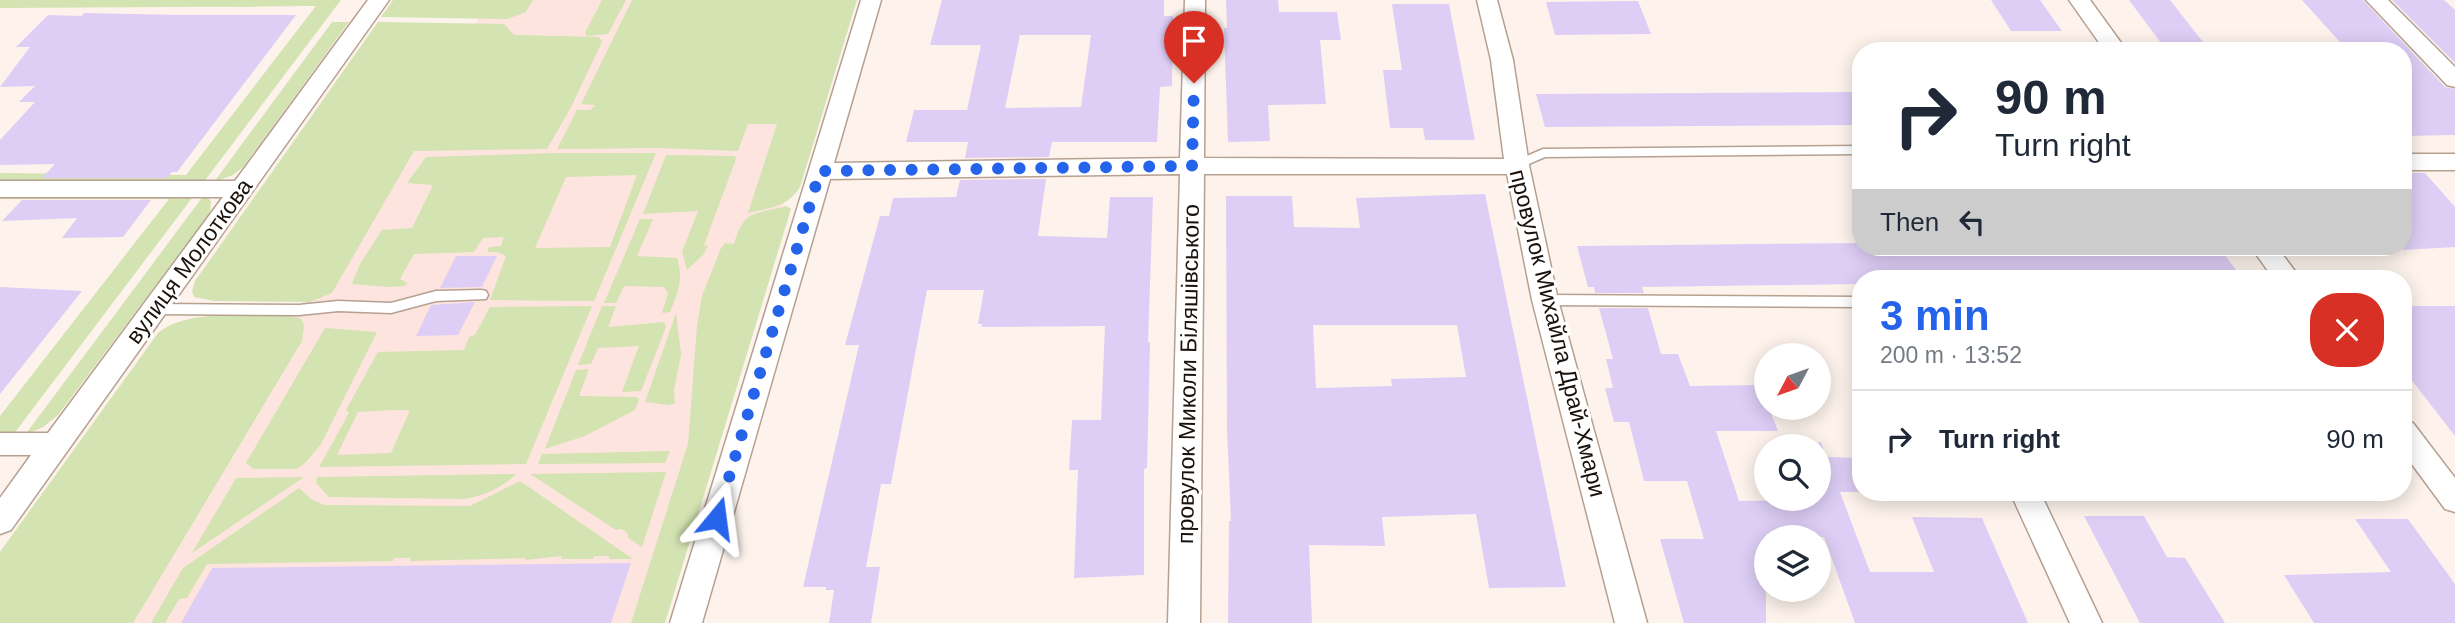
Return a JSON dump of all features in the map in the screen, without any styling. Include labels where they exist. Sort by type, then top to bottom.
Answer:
[{"type":"street","name":"вулиця Молоткова","points":[[0,521],[379,0]]},
{"type":"street","points":[[686,623],[871,0]]},
{"type":"street","name":"провулок Миколи Біляшівського","points":[[1184,623],[1195,0]]},
{"type":"street","name":"провулок Михайла Драй-Хмари","points":[[1487,0],[1502,60],[1517,165],[1545,300],[1631,623]]},
{"type":"street","points":[[2079,0],[2109,42]]},
{"type":"street","points":[[2376,0],[2455,80]]},
{"type":"street","points":[[2412,162],[2455,162]]},
{"type":"street","points":[[820,171],[1192,166],[1496,168],[1517,165]]},
{"type":"street","points":[[0,189],[242,189]]},
{"type":"street","points":[[2270,256],[2281,270]]},
{"type":"street","points":[[2412,443],[2455,500]]},
{"type":"street","points":[[0,444],[56,444]]},
{"type":"street","points":[[2029,501],[2086,623]]},
{"type":"lane","points":[[1517,165],[1543,153],[1852,149]]},
{"type":"lane","points":[[154,309],[299,310],[338,306],[391,308],[436,296],[481,295]]},
{"type":"lane","points":[[1545,300],[1852,302]]},
{"type":"shaded area","points":[[490,0],[848,0],[651,623],[107,623],[292,324],[307,294]]},
{"type":"green space","points":[[0,0],[341,0],[203,183],[0,182],[0,173],[186,175],[316,6],[0,8]]},
{"type":"green space","points":[[393,0],[533,0],[526,12],[507,19],[381,17]]},
{"type":"green space","points":[[602,0],[626,0],[608,34],[587,36],[585,33]]},
{"type":"green space","points":[[632,0],[857,0],[800,187],[790,199],[777,206],[748,213],[777,124],[748,124],[738,151],[658,148],[557,149],[577,110],[591,110],[595,105],[581,104]]},
{"type":"green space","points":[[332,22],[349,22],[243,167],[233,175],[214,182]]},
{"type":"green space","points":[[378,22],[504,24],[514,35],[599,37],[602,42],[570,109],[547,149],[414,151],[332,293],[310,302],[214,301],[194,297],[192,291],[195,281]]},
{"type":"green space","points":[[656,153],[594,301],[490,300],[506,256],[487,252],[489,247],[501,246],[504,237],[483,238],[474,252],[414,254],[400,279],[407,283],[405,286],[352,284],[360,264],[382,230],[412,228],[433,185],[407,183],[426,157]],"holes":[[[637,175],[610,247],[535,248],[566,177]]]},
{"type":"green space","points":[[666,155],[735,156],[736,159],[704,245],[708,246],[703,255],[687,270],[682,252],[698,211],[643,214]]},
{"type":"green space","points":[[0,194],[195,194],[13,435],[0,435],[0,416],[169,199],[0,199]]},
{"type":"green space","points":[[204,195],[211,201],[210,213],[58,415],[43,427],[25,435]]},
{"type":"green space","points":[[786,206],[791,209],[665,623],[631,623],[688,444],[697,326],[702,296],[721,248],[725,243],[734,244],[747,219],[752,215]]},
{"type":"green space","points":[[640,219],[653,219],[637,256],[677,258],[680,279],[670,312],[662,313],[668,293],[664,287],[624,286],[616,303],[604,303]]},
{"type":"green space","points":[[592,306],[526,464],[319,467],[378,352],[464,350],[469,337],[475,335],[490,307]],"holes":[[[410,410],[391,453],[337,455],[358,412]]]},
{"type":"green space","points":[[602,306],[616,306],[608,327],[664,322],[666,327],[641,391],[622,392],[639,346],[598,348],[591,364],[578,365]]},
{"type":"green space","points":[[676,313],[681,354],[674,390],[675,403],[669,405],[645,402]]},
{"type":"green space","points":[[204,316],[293,316],[301,319],[304,325],[302,341],[133,623],[0,623],[0,552],[158,333],[171,325]]},
{"type":"green space","points":[[325,328],[377,332],[321,444],[307,461],[297,469],[254,469],[246,463]]},
{"type":"green space","points":[[589,369],[579,396],[637,397],[639,400],[635,410],[585,436],[545,449],[576,370]]},
{"type":"green space","points":[[670,451],[665,463],[538,464],[542,454]]},
{"type":"green space","points":[[666,472],[642,547],[628,538],[628,534],[622,529],[616,530],[530,474]]},
{"type":"green space","points":[[516,474],[492,491],[464,499],[329,497],[316,483],[317,477]]},
{"type":"green space","points":[[304,477],[192,553],[236,478]]},
{"type":"green space","points":[[520,481],[633,559],[594,556],[593,559],[561,559],[562,556],[525,560],[526,558],[410,561],[411,558],[394,558],[393,561],[207,564],[187,598],[179,599],[165,623],[151,623],[183,568],[299,488],[311,499],[324,505],[470,506]]},
{"type":"building","points":[[942,0],[1164,0],[1164,16],[1173,16],[1172,86],[1160,87],[1157,142],[1052,142],[1049,157],[965,158],[968,142],[906,142],[914,110],[967,110],[981,45],[930,45]],"holes":[[[1020,35],[1091,35],[1081,107],[1005,108]]]},
{"type":"building","points":[[1226,0],[1278,0],[1279,12],[1337,12],[1341,40],[1320,40],[1326,104],[1268,105],[1270,141],[1228,142],[1224,28],[1227,28]]},
{"type":"building","points":[[1991,0],[2040,0],[2062,31],[2011,31]]},
{"type":"building","points":[[2129,0],[2170,0],[2203,42],[2160,42]]},
{"type":"building","points":[[2302,0],[2363,0],[2403,42],[2340,42]]},
{"type":"building","points":[[2392,0],[2444,0],[2455,10],[2455,63]]},
{"type":"building","points":[[1638,1],[1651,34],[1555,35],[1546,2]]},
{"type":"building","points":[[1392,4],[1449,4],[1475,140],[1425,140],[1423,128],[1390,128],[1383,70],[1402,70]]},
{"type":"building","points":[[84,13],[296,15],[177,172],[172,172],[167,178],[42,178],[55,164],[0,165],[0,140],[35,102],[19,102],[35,86],[0,87],[30,47],[16,47],[48,15],[82,16]]},
{"type":"building","points":[[2412,52],[2445,87],[2455,89],[2455,135],[2412,136]]},
{"type":"building","points":[[1852,92],[1852,125],[1545,127],[1536,94]]},
{"type":"building","points":[[2412,173],[2425,173],[2455,207],[2455,247],[2412,249]]},
{"type":"building","points":[[1046,179],[1038,236],[1107,238],[1110,197],[1153,197],[1147,468],[1144,469],[1144,575],[1074,578],[1078,470],[1069,470],[1072,420],[1101,420],[1105,326],[982,327],[982,324],[978,324],[984,290],[927,290],[891,484],[881,484],[866,567],[880,567],[871,623],[829,623],[834,590],[826,590],[826,587],[803,587],[859,345],[845,345],[880,216],[889,216],[893,198],[956,197],[960,180]]},
{"type":"building","points":[[1485,194],[1566,587],[1489,588],[1476,514],[1382,517],[1385,546],[1309,545],[1312,623],[1228,623],[1231,521],[1227,430],[1226,196],[1292,196],[1294,227],[1360,228],[1356,198]],"holes":[[[1313,325],[1457,325],[1466,377],[1391,379],[1392,386],[1316,388]]]},
{"type":"building","points":[[22,200],[151,200],[123,237],[62,238],[77,218],[2,221]]},
{"type":"building","points":[[1852,243],[1852,256],[2226,256],[2236,270],[1852,270],[1852,284],[1642,287],[1644,293],[1595,293],[1594,287],[1588,287],[1577,246]]},
{"type":"building","points":[[456,256],[497,256],[482,287],[440,288]]},
{"type":"building","points":[[0,287],[82,291],[0,394]]},
{"type":"building","points":[[475,302],[458,335],[416,336],[431,305]]},
{"type":"building","points":[[2412,306],[2455,306],[2455,436],[2412,381]]},
{"type":"building","points":[[1599,308],[1648,308],[1661,354],[1678,354],[1690,386],[1754,385],[1754,420],[1774,420],[1778,431],[1716,431],[1739,501],[1754,501],[1754,511],[1831,511],[1831,457],[1852,458],[1852,492],[1840,492],[1870,572],[1934,572],[1912,517],[1982,518],[2028,623],[1855,623],[1831,556],[1831,525],[1754,525],[1754,602],[1766,602],[1766,623],[1684,623],[1660,539],[1704,539],[1687,481],[1644,481],[1629,422],[1614,422],[1605,388],[1613,388],[1606,359],[1613,359]]},
{"type":"building","points":[[2084,516],[2144,516],[2167,557],[2185,558],[2225,623],[2140,623]]},
{"type":"building","points":[[2355,519],[2408,519],[2455,584],[2455,623],[2314,623],[2284,575],[2391,572]]},
{"type":"building","points":[[631,563],[611,623],[181,623],[212,568]]},
{"type":"route","points":[[717,518],[820,171],[1192,166],[1194,83]]}]
